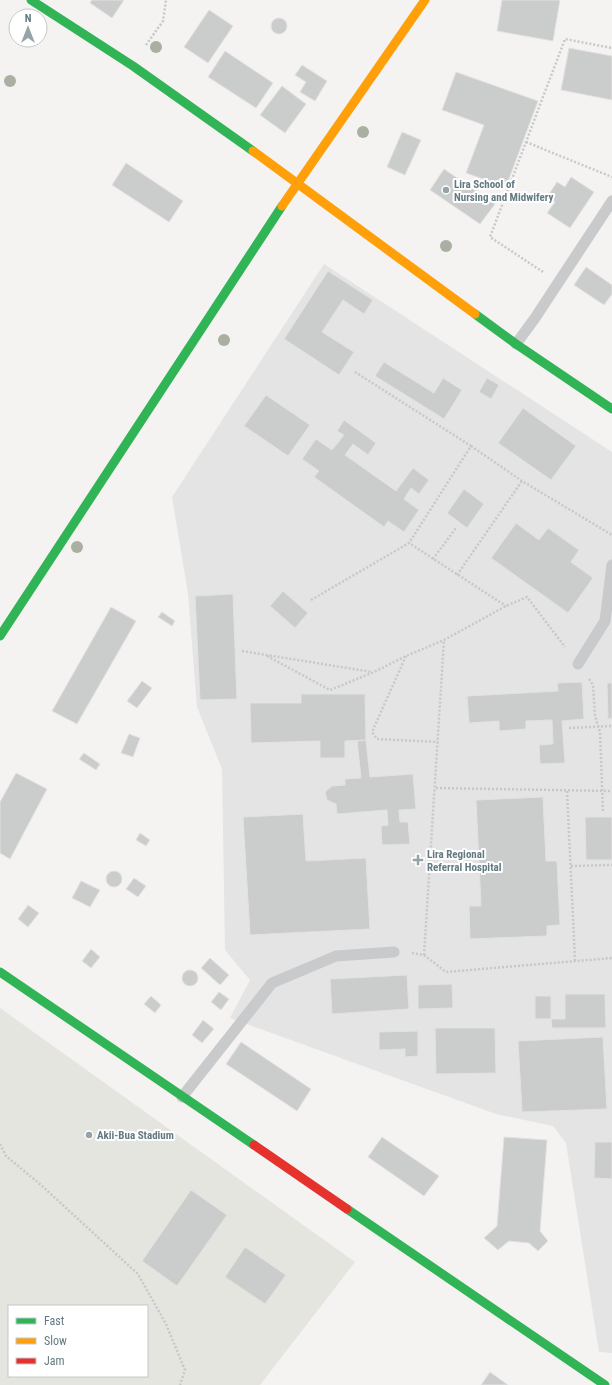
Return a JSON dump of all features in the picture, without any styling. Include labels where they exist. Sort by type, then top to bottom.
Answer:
[{"type":"street","points":[[31,0],[133,66],[297,182],[516,344],[612,409]]},
{"type":"street","points":[[0,636],[297,182],[425,0]]},
{"type":"street","points":[[0,972],[605,1385]]},
{"type":"lane","points":[[516,344],[612,201]]},
{"type":"lane","points":[[578,664],[605,622],[612,565]]},
{"type":"lane","points":[[182,1097],[272,983],[336,956],[394,952]]},
{"type":"path","points":[[133,66],[163,21],[166,0]]},
{"type":"path","points":[[559,282],[490,237],[565,39],[612,48]]},
{"type":"path","points":[[526,142],[612,177]]},
{"type":"path","points":[[355,372],[471,446],[522,481],[612,535]]},
{"type":"path","points":[[310,600],[409,543],[471,446]]},
{"type":"path","points":[[458,575],[522,481]]},
{"type":"path","points":[[433,559],[456,528]]},
{"type":"path","points":[[409,543],[506,606]]},
{"type":"path","points":[[267,656],[330,690],[444,640],[527,596],[593,685],[594,716],[600,732],[603,812]]},
{"type":"path","points":[[424,955],[436,788],[444,640]]},
{"type":"path","points":[[242,651],[374,672]]},
{"type":"path","points":[[406,656],[372,732],[377,739],[438,742]]},
{"type":"path","points":[[570,728],[612,726]]},
{"type":"path","points":[[436,788],[612,791]]},
{"type":"path","points":[[567,791],[575,961]]},
{"type":"path","points":[[571,866],[612,865]]},
{"type":"path","points":[[394,952],[424,955],[446,972],[612,958]]},
{"type":"path","points":[[0,1144],[6,1156],[41,1185],[138,1274],[166,1324],[185,1370],[180,1385]]},
{"type":"shaded area","name":"Lira Regional Referral Hospital","points":[[324,264],[612,452],[612,1353],[599,1352],[566,1143],[553,1126],[496,1114],[230,1018],[250,980],[225,950],[222,769],[197,707],[188,594],[172,497]]},
{"type":"shaded area","name":"Akii-Bua Stadium","points":[[0,1008],[355,1262],[260,1385],[0,1385]]},
{"type":"building","points":[[92,0],[124,0],[112,18],[90,3]]},
{"type":"building","points":[[502,0],[560,0],[553,41],[497,31]]},
{"type":"building","points":[[209,10],[233,26],[208,63],[184,47]]},
{"type":"building","points":[[276,18],[282,18],[287,23],[285,32],[282,34],[276,34],[271,29],[271,23]]},
{"type":"building","points":[[569,48],[612,56],[612,100],[561,90]]},
{"type":"building","points":[[225,51],[273,83],[256,108],[208,77]]},
{"type":"building","points":[[302,65],[327,81],[315,101],[300,92],[306,82],[295,75]]},
{"type":"building","points":[[456,72],[538,101],[506,187],[466,173],[484,125],[442,110]]},
{"type":"building","points":[[282,86],[306,104],[285,133],[260,115]]},
{"type":"building","points":[[402,132],[421,140],[405,175],[387,167]]},
{"type":"building","points":[[126,163],[183,201],[169,222],[112,185]]},
{"type":"building","points":[[444,169],[495,204],[480,224],[430,190]]},
{"type":"building","points":[[571,177],[594,192],[570,228],[547,213],[555,202],[547,197],[557,182],[565,187]]},
{"type":"building","points":[[586,267],[612,285],[612,294],[604,305],[574,285]]},
{"type":"building","points":[[328,271],[373,300],[364,314],[343,300],[322,332],[354,352],[339,375],[284,339]]},
{"type":"building","points":[[384,362],[434,393],[443,378],[462,390],[444,419],[375,376]]},
{"type":"building","points":[[487,378],[499,385],[491,399],[479,392]]},
{"type":"building","points":[[266,395],[310,425],[288,456],[244,426]]},
{"type":"building","points":[[523,408],[576,446],[551,480],[498,443]]},
{"type":"building","points":[[344,420],[376,443],[368,455],[353,444],[345,455],[396,491],[413,468],[429,480],[419,494],[411,488],[404,499],[419,510],[404,532],[388,521],[384,527],[314,477],[319,471],[302,459],[316,439],[332,450],[344,435],[337,431]]},
{"type":"building","points":[[464,489],[484,504],[467,528],[447,513]]},
{"type":"building","points":[[516,523],[539,540],[548,528],[579,550],[571,562],[593,578],[568,613],[491,558]]},
{"type":"building","points":[[283,591],[308,613],[295,628],[270,606]]},
{"type":"building","points":[[233,594],[237,699],[200,700],[195,596]]},
{"type":"building","points":[[111,607],[136,621],[77,724],[52,711]]},
{"type":"building","points":[[162,612],[175,621],[172,626],[158,617]]},
{"type":"building","points":[[142,681],[152,688],[137,708],[127,701]]},
{"type":"building","points":[[582,682],[584,719],[562,721],[565,763],[540,764],[539,745],[553,744],[552,720],[526,721],[526,729],[499,731],[499,721],[469,723],[467,696],[558,691],[557,683]]},
{"type":"building","points":[[607,683],[612,683],[612,718],[608,719]]},
{"type":"building","points":[[301,694],[365,694],[366,740],[345,741],[345,758],[320,758],[320,741],[251,743],[250,703],[301,703]]},
{"type":"building","points":[[129,734],[140,738],[133,757],[121,753]]},
{"type":"building","points":[[366,740],[370,777],[413,774],[416,809],[399,810],[400,822],[408,822],[410,844],[382,845],[381,826],[388,825],[387,810],[337,814],[336,804],[327,800],[325,792],[332,786],[345,785],[345,779],[361,778],[357,741]]},
{"type":"building","points":[[84,753],[100,764],[96,770],[79,759]]},
{"type":"building","points":[[16,773],[47,789],[10,859],[0,853],[0,802]]},
{"type":"building","points":[[543,797],[546,861],[557,861],[560,925],[547,926],[547,936],[470,939],[469,906],[481,906],[476,800]]},
{"type":"building","points":[[303,814],[306,861],[366,858],[370,929],[250,935],[243,817]]},
{"type":"building","points":[[585,817],[612,817],[612,860],[586,860]]},
{"type":"building","points":[[140,833],[150,840],[146,846],[136,840]]},
{"type":"building","points":[[111,871],[117,871],[122,876],[120,885],[117,887],[111,887],[106,882],[106,876]]},
{"type":"building","points":[[134,878],[146,886],[138,897],[126,889]]},
{"type":"building","points":[[81,881],[100,890],[90,907],[72,898]]},
{"type":"building","points":[[28,905],[39,913],[28,927],[18,919]]},
{"type":"building","points":[[91,949],[100,957],[91,968],[82,961]]},
{"type":"building","points":[[210,958],[229,975],[220,985],[201,968]]},
{"type":"building","points":[[187,970],[193,970],[198,975],[196,984],[193,986],[187,986],[182,981],[182,975]]},
{"type":"building","points":[[407,975],[409,1009],[332,1014],[330,979]]},
{"type":"building","points":[[452,984],[453,1008],[418,1009],[418,985]]},
{"type":"building","points":[[219,992],[229,999],[221,1010],[211,1002]]},
{"type":"building","points":[[565,994],[605,994],[606,1028],[552,1028],[551,1019],[565,1019]]},
{"type":"building","points":[[151,996],[161,1005],[155,1013],[144,1004]]},
{"type":"building","points":[[535,996],[551,996],[551,1019],[535,1019]]},
{"type":"building","points":[[203,1020],[214,1029],[202,1043],[192,1035]]},
{"type":"building","points":[[435,1028],[495,1028],[496,1073],[436,1074]]},
{"type":"building","points":[[418,1031],[418,1056],[405,1057],[405,1049],[379,1050],[379,1032]]},
{"type":"building","points":[[603,1037],[607,1109],[522,1112],[518,1041]]},
{"type":"building","points":[[241,1042],[311,1089],[297,1111],[226,1064]]},
{"type":"building","points":[[382,1137],[439,1176],[424,1196],[368,1157]]},
{"type":"building","points":[[504,1137],[547,1140],[540,1231],[548,1241],[538,1251],[529,1243],[509,1241],[498,1250],[484,1238],[497,1226]]},
{"type":"building","points":[[595,1142],[612,1142],[612,1179],[594,1178]]},
{"type":"building","points":[[191,1190],[227,1215],[177,1286],[142,1261]]},
{"type":"building","points":[[245,1247],[286,1275],[265,1304],[225,1277]]},
{"type":"building","points":[[490,1372],[508,1385],[481,1385]]},
{"type":"traffic: fast","points":[[31,0],[133,66],[253,151]]},
{"type":"traffic: fast","points":[[0,636],[282,206]]},
{"type":"traffic: fast","points":[[475,314],[516,344],[612,409]]},
{"type":"traffic: fast","points":[[0,972],[254,1145]]},
{"type":"traffic: fast","points":[[347,1209],[605,1385]]},
{"type":"traffic: slow","points":[[282,206],[425,0]]},
{"type":"traffic: slow","points":[[253,151],[475,314]]},
{"type":"traffic: jam","points":[[254,1145],[347,1209]]},
{"type":"place","name":"Lira School of Nursing and Midwifery","points":[[446,190]]},
{"type":"place","name":"Lira Regional Referral Hospital","points":[[418,860]]},
{"type":"place","name":"Akii-Bua Stadium","points":[[89,1135]]}]
